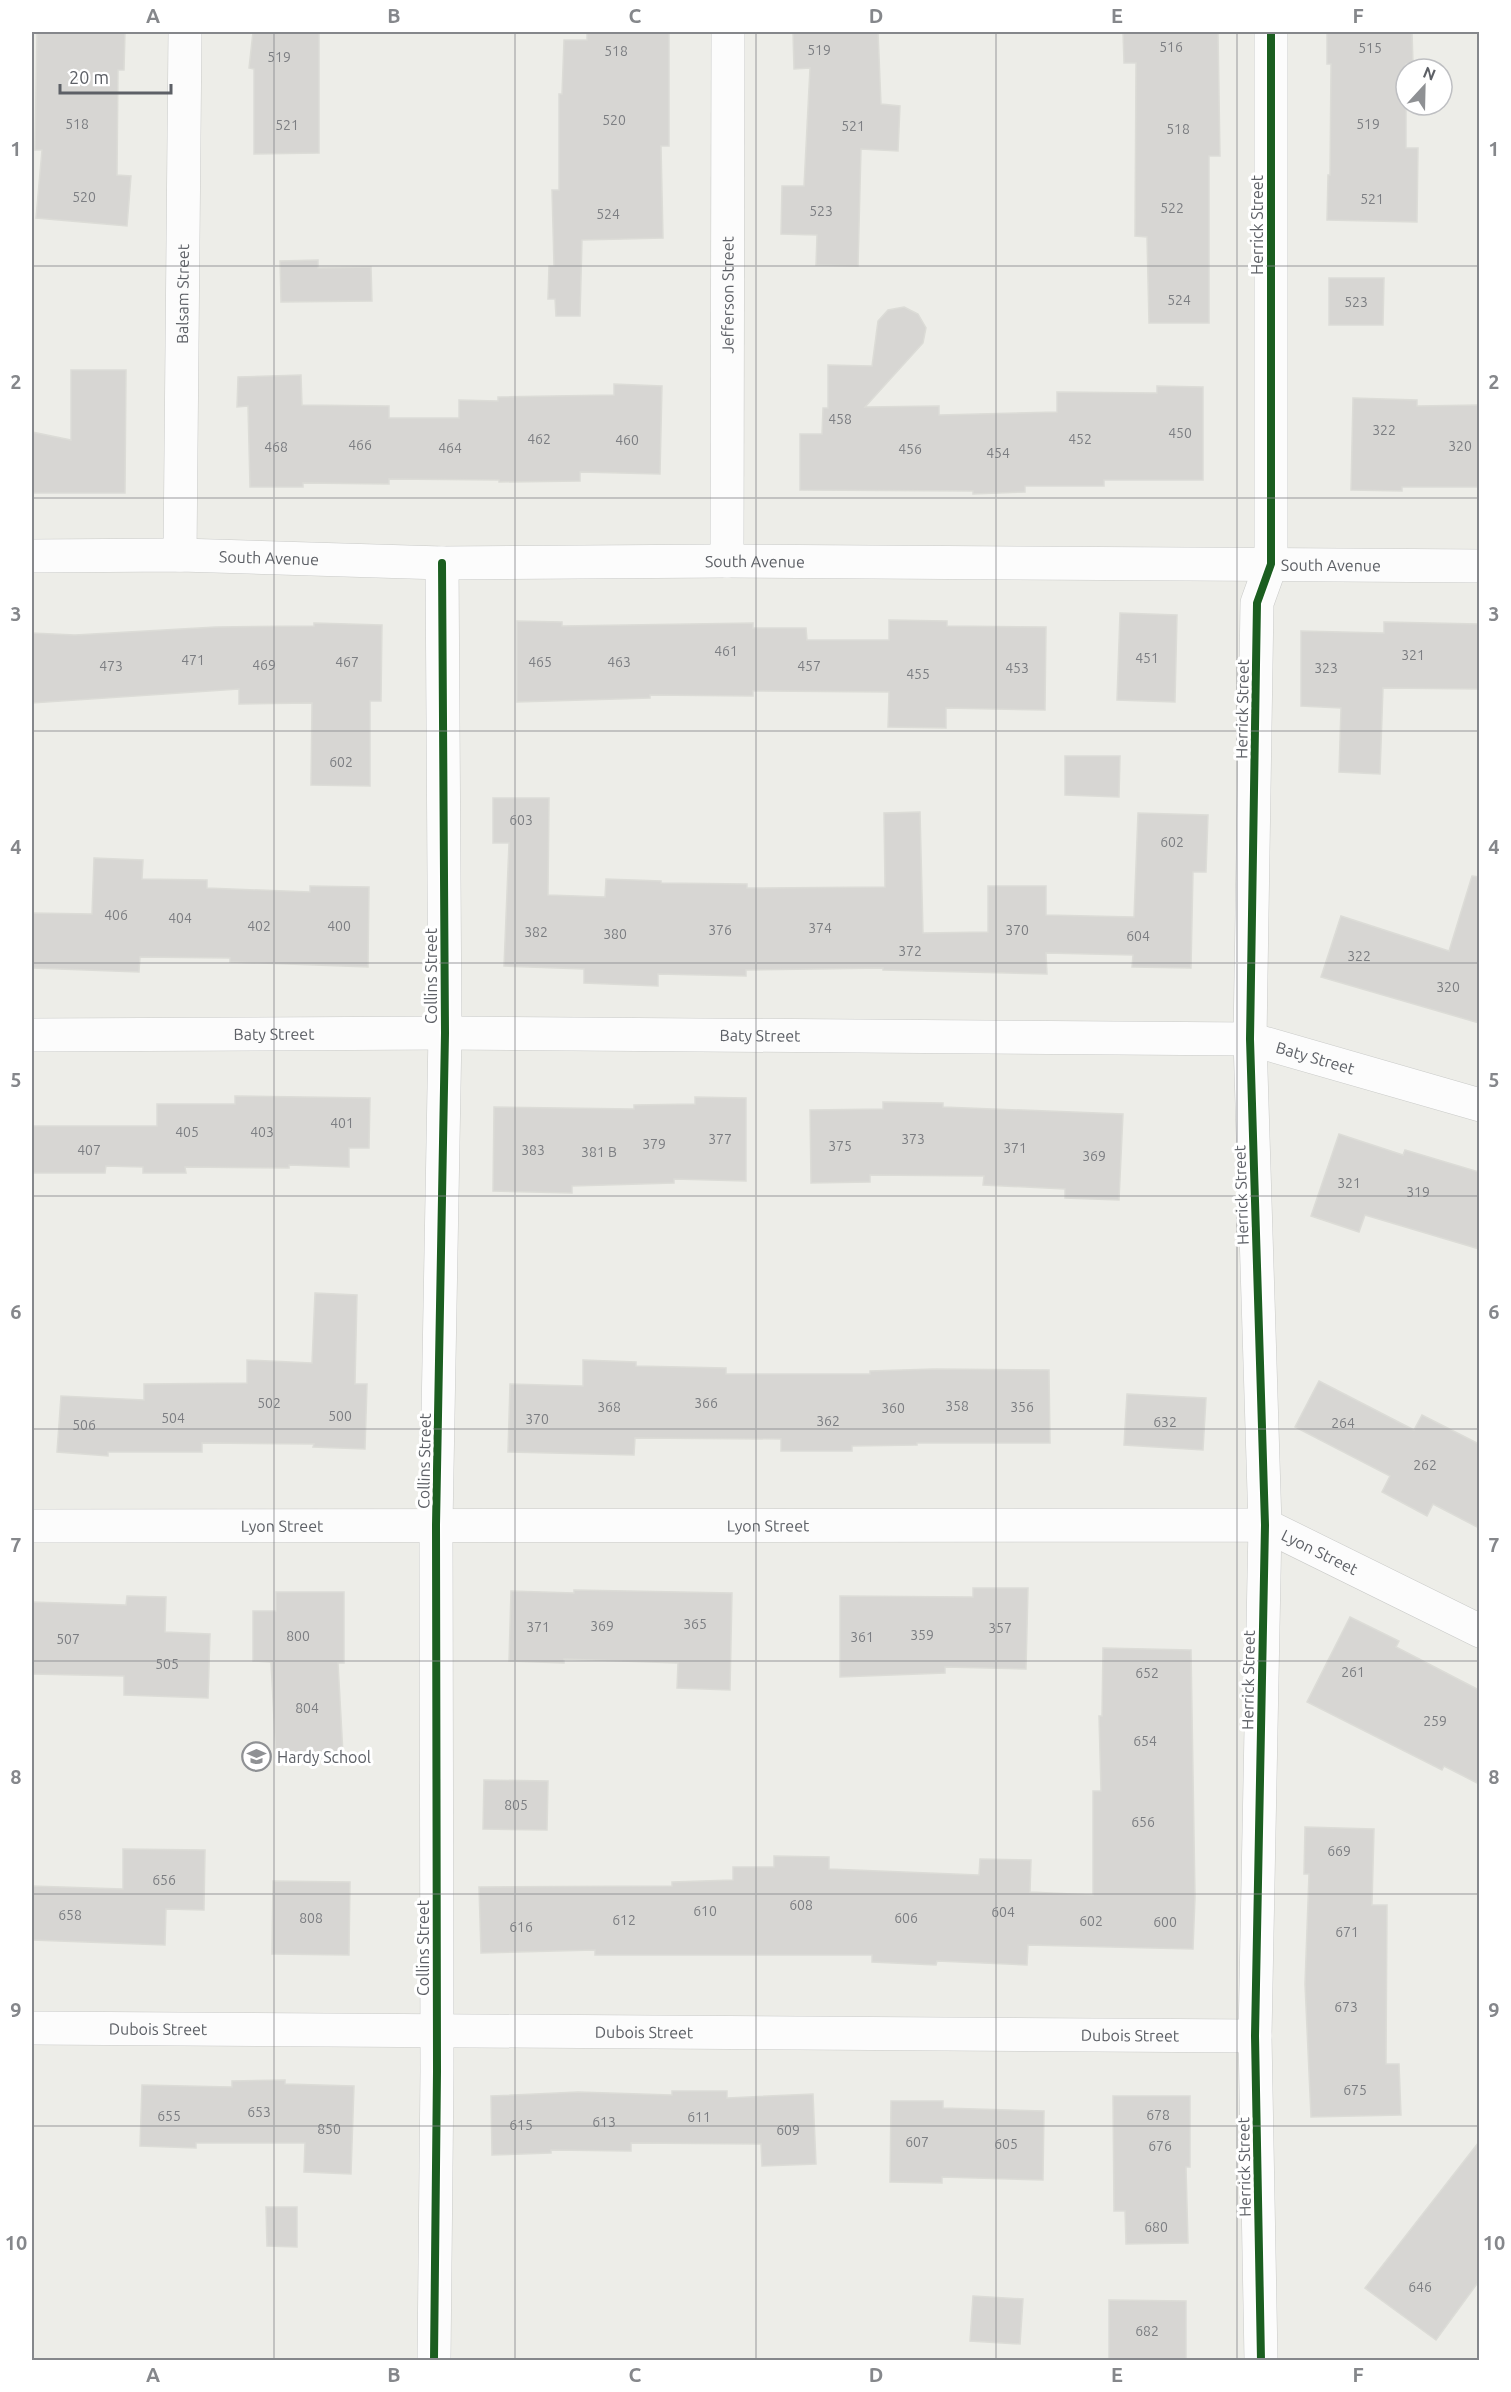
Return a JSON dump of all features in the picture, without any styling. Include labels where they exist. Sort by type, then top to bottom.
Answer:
[{"type":"street","name":"Balsam Street","points":[[180,555],[185,32]]},
{"type":"street","name":"Jefferson Street","points":[[727,561],[728,32]]},
{"type":"street","name":"Herrick Street","points":[[1261,2361],[1255,2036],[1265,1525],[1250,1039],[1257,603],[1270,564],[1271,32]]},
{"type":"street","name":"South Avenue","points":[[32,556],[180,555],[442,562],[727,561],[1479,566]]},
{"type":"street","name":"Collins Street","points":[[434,2361],[437,2029],[436,1525],[445,1033],[442,562]]},
{"type":"street","name":"Baty Street","points":[[32,1035],[445,1033],[1250,1039],[1479,1105]]},
{"type":"street","name":"Lyon Street","points":[[32,1526],[1265,1525],[1479,1631]]},
{"type":"street","name":"Dubois Street","points":[[32,2028],[1255,2036]]},
{"type":"building","points":[[37,32],[125,32],[124,70],[118,70],[117,175],[131,176],[127,226],[36,218],[42,150],[35,150]]},
{"type":"building","points":[[253,32],[319,32],[319,153],[254,154],[254,69],[249,68]]},
{"type":"building","points":[[587,32],[669,32],[669,146],[661,146],[663,238],[582,240],[580,316],[556,316],[555,299],[548,299],[549,266],[554,266],[552,190],[559,190],[559,94],[562,94],[564,40],[587,40]]},
{"type":"building","points":[[793,32],[878,32],[881,104],[900,106],[898,151],[861,149],[858,266],[816,265],[817,235],[781,234],[782,186],[804,186],[810,68],[794,69]]},
{"type":"building","points":[[1123,32],[1218,32],[1220,156],[1209,156],[1209,323],[1149,323],[1147,237],[1135,236],[1136,63],[1124,63]]},
{"type":"building","points":[[1327,32],[1412,32],[1413,57],[1394,57],[1394,117],[1406,117],[1406,148],[1418,148],[1417,222],[1327,220],[1328,175],[1330,175],[1331,64],[1327,64]]},
{"type":"building","points":[[318,260],[318,268],[371,267],[372,301],[281,302],[280,261]]},
{"type":"building","points":[[1329,278],[1384,278],[1383,325],[1329,325]]},
{"type":"building","points":[[904,307],[918,314],[926,328],[923,343],[865,407],[939,406],[939,415],[1057,412],[1057,392],[1157,393],[1157,386],[1203,387],[1203,480],[1104,480],[1104,486],[1025,486],[1025,492],[973,494],[973,491],[800,490],[800,434],[822,434],[823,408],[828,408],[828,365],[872,366],[878,321],[888,310]]},
{"type":"building","points":[[71,370],[126,370],[125,493],[32,493],[32,432],[71,440]]},
{"type":"building","points":[[301,375],[302,405],[389,406],[389,418],[459,418],[459,400],[498,401],[498,397],[614,395],[614,384],[662,386],[660,474],[580,472],[580,481],[499,482],[499,480],[389,479],[389,484],[303,483],[303,487],[250,487],[248,406],[237,407],[238,377]]},
{"type":"building","points":[[1353,398],[1417,400],[1417,406],[1479,405],[1479,487],[1402,487],[1402,491],[1351,490]]},
{"type":"building","points":[[1120,613],[1177,615],[1175,702],[1117,700]]},
{"type":"building","points":[[889,620],[947,621],[947,626],[1046,627],[1045,710],[946,708],[946,728],[888,727],[889,692],[753,691],[753,696],[650,695],[650,698],[517,702],[517,621],[562,622],[562,626],[753,623],[753,628],[806,628],[807,640],[889,640]]},
{"type":"building","points":[[1384,622],[1479,624],[1479,689],[1383,688],[1380,774],[1339,772],[1341,708],[1301,706],[1301,631],[1384,633]]},
{"type":"building","points":[[314,623],[382,625],[381,701],[370,701],[370,786],[311,785],[312,703],[239,704],[239,689],[32,703],[32,633],[75,635],[216,627],[314,626]]},
{"type":"building","points":[[1065,756],[1120,756],[1119,797],[1065,795]]},
{"type":"building","points":[[493,798],[549,798],[548,895],[605,897],[606,879],[661,881],[661,883],[747,884],[747,888],[885,887],[884,813],[920,812],[923,933],[988,932],[988,886],[1046,886],[1046,915],[1134,917],[1138,813],[1208,815],[1206,872],[1193,872],[1191,968],[1132,967],[1133,955],[1046,953],[1047,974],[883,970],[883,968],[746,970],[746,976],[658,974],[658,986],[584,983],[584,969],[504,966],[509,843],[493,843]]},
{"type":"building","points":[[94,858],[143,860],[142,879],[207,880],[207,888],[310,892],[310,886],[369,887],[368,967],[230,962],[230,958],[140,957],[139,972],[32,968],[32,913],[92,914]]},
{"type":"building","points":[[1472,876],[1479,877],[1479,1023],[1321,977],[1341,916],[1449,951]]},
{"type":"building","points":[[235,1096],[370,1098],[369,1148],[349,1148],[349,1167],[289,1165],[289,1168],[185,1167],[186,1173],[143,1173],[143,1167],[106,1166],[105,1173],[32,1173],[32,1126],[157,1126],[157,1104],[235,1104]]},
{"type":"building","points":[[695,1097],[746,1098],[746,1181],[674,1179],[674,1183],[572,1186],[572,1193],[493,1191],[494,1107],[634,1109],[634,1105],[695,1104]]},
{"type":"building","points":[[883,1102],[943,1103],[943,1107],[1123,1114],[1119,1200],[1065,1198],[1065,1189],[983,1185],[984,1176],[870,1175],[870,1182],[811,1183],[810,1110],[883,1109]]},
{"type":"building","points":[[1339,1134],[1403,1155],[1405,1150],[1479,1172],[1479,1249],[1365,1215],[1359,1232],[1311,1216]]},
{"type":"building","points":[[315,1293],[357,1295],[355,1384],[367,1384],[365,1449],[313,1447],[314,1444],[202,1443],[202,1452],[108,1452],[108,1456],[57,1452],[61,1396],[144,1400],[144,1384],[247,1383],[247,1360],[312,1363]]},
{"type":"building","points":[[583,1360],[636,1362],[636,1366],[726,1368],[726,1374],[870,1374],[870,1371],[934,1369],[1049,1370],[1050,1443],[917,1443],[917,1445],[852,1446],[852,1451],[781,1451],[781,1439],[635,1438],[634,1455],[508,1452],[510,1384],[583,1386]]},
{"type":"building","points":[[1319,1381],[1414,1430],[1422,1415],[1479,1444],[1479,1528],[1433,1504],[1427,1516],[1382,1492],[1390,1476],[1295,1427]]},
{"type":"building","points":[[1127,1394],[1206,1398],[1203,1450],[1124,1445]]},
{"type":"building","points":[[973,1588],[1028,1588],[1026,1669],[945,1667],[945,1673],[840,1677],[840,1596],[973,1597]]},
{"type":"building","points":[[574,1590],[732,1593],[730,1690],[677,1688],[678,1663],[564,1659],[564,1663],[509,1661],[511,1591],[574,1593]]},
{"type":"building","points":[[276,1592],[344,1592],[344,1663],[338,1663],[343,1754],[276,1758],[271,1662],[253,1661],[253,1611],[276,1611]]},
{"type":"building","points":[[127,1596],[166,1597],[165,1632],[210,1634],[208,1698],[124,1695],[124,1676],[32,1674],[32,1602],[126,1605]]},
{"type":"building","points":[[1350,1617],[1399,1641],[1396,1647],[1479,1690],[1479,1784],[1444,1766],[1442,1770],[1307,1702]]},
{"type":"building","points":[[1103,1648],[1191,1650],[1195,1897],[1193,1949],[1028,1945],[1027,1965],[937,1961],[936,1965],[872,1962],[872,1955],[595,1955],[595,1950],[481,1953],[479,1887],[672,1886],[672,1882],[733,1880],[733,1867],[774,1867],[774,1856],[829,1857],[829,1869],[979,1875],[980,1859],[1031,1860],[1030,1892],[1093,1895],[1093,1791],[1101,1791],[1099,1716],[1102,1716]]},
{"type":"building","points":[[484,1780],[548,1781],[547,1830],[483,1829]]},
{"type":"building","points":[[1305,1827],[1374,1829],[1372,1905],[1387,1905],[1386,2064],[1399,2064],[1401,2115],[1311,2117],[1305,1984],[1309,1874],[1304,1874]]},
{"type":"building","points":[[123,1849],[205,1850],[204,1910],[166,1909],[165,1945],[32,1940],[32,1886],[123,1889]]},
{"type":"building","points":[[273,1881],[350,1882],[349,1955],[272,1954]]},
{"type":"building","points":[[285,2080],[285,2084],[354,2086],[351,2174],[304,2172],[305,2143],[196,2143],[196,2148],[140,2146],[142,2085],[232,2087],[232,2081]]},
{"type":"building","points":[[672,2091],[727,2091],[727,2098],[813,2094],[816,2164],[762,2166],[761,2144],[631,2143],[631,2151],[551,2150],[551,2153],[492,2155],[491,2096],[578,2092],[672,2095]]},
{"type":"building","points":[[1113,2096],[1190,2096],[1190,2167],[1186,2167],[1188,2243],[1126,2244],[1125,2211],[1114,2211]]},
{"type":"building","points":[[891,2101],[943,2101],[943,2108],[1044,2111],[1043,2180],[942,2177],[942,2183],[890,2182]]},
{"type":"building","points":[[1479,2142],[1479,2281],[1436,2340],[1365,2288]]},
{"type":"building","points":[[266,2207],[297,2207],[297,2247],[267,2246]]},
{"type":"building","points":[[973,2296],[1023,2299],[1020,2344],[970,2341]]},
{"type":"building","points":[[1109,2300],[1186,2301],[1186,2361],[1109,2361]]},
{"type":"cycle path","points":[[1261,2360],[1255,2036],[1265,1525],[1250,1039],[1257,603],[1271,564],[1271,32]]},
{"type":"cycle path","points":[[434,2360],[437,2071],[436,1525],[445,1033],[442,563]]},
{"type":"place","name":"Hardy School","points":[[256,1757]]}]
